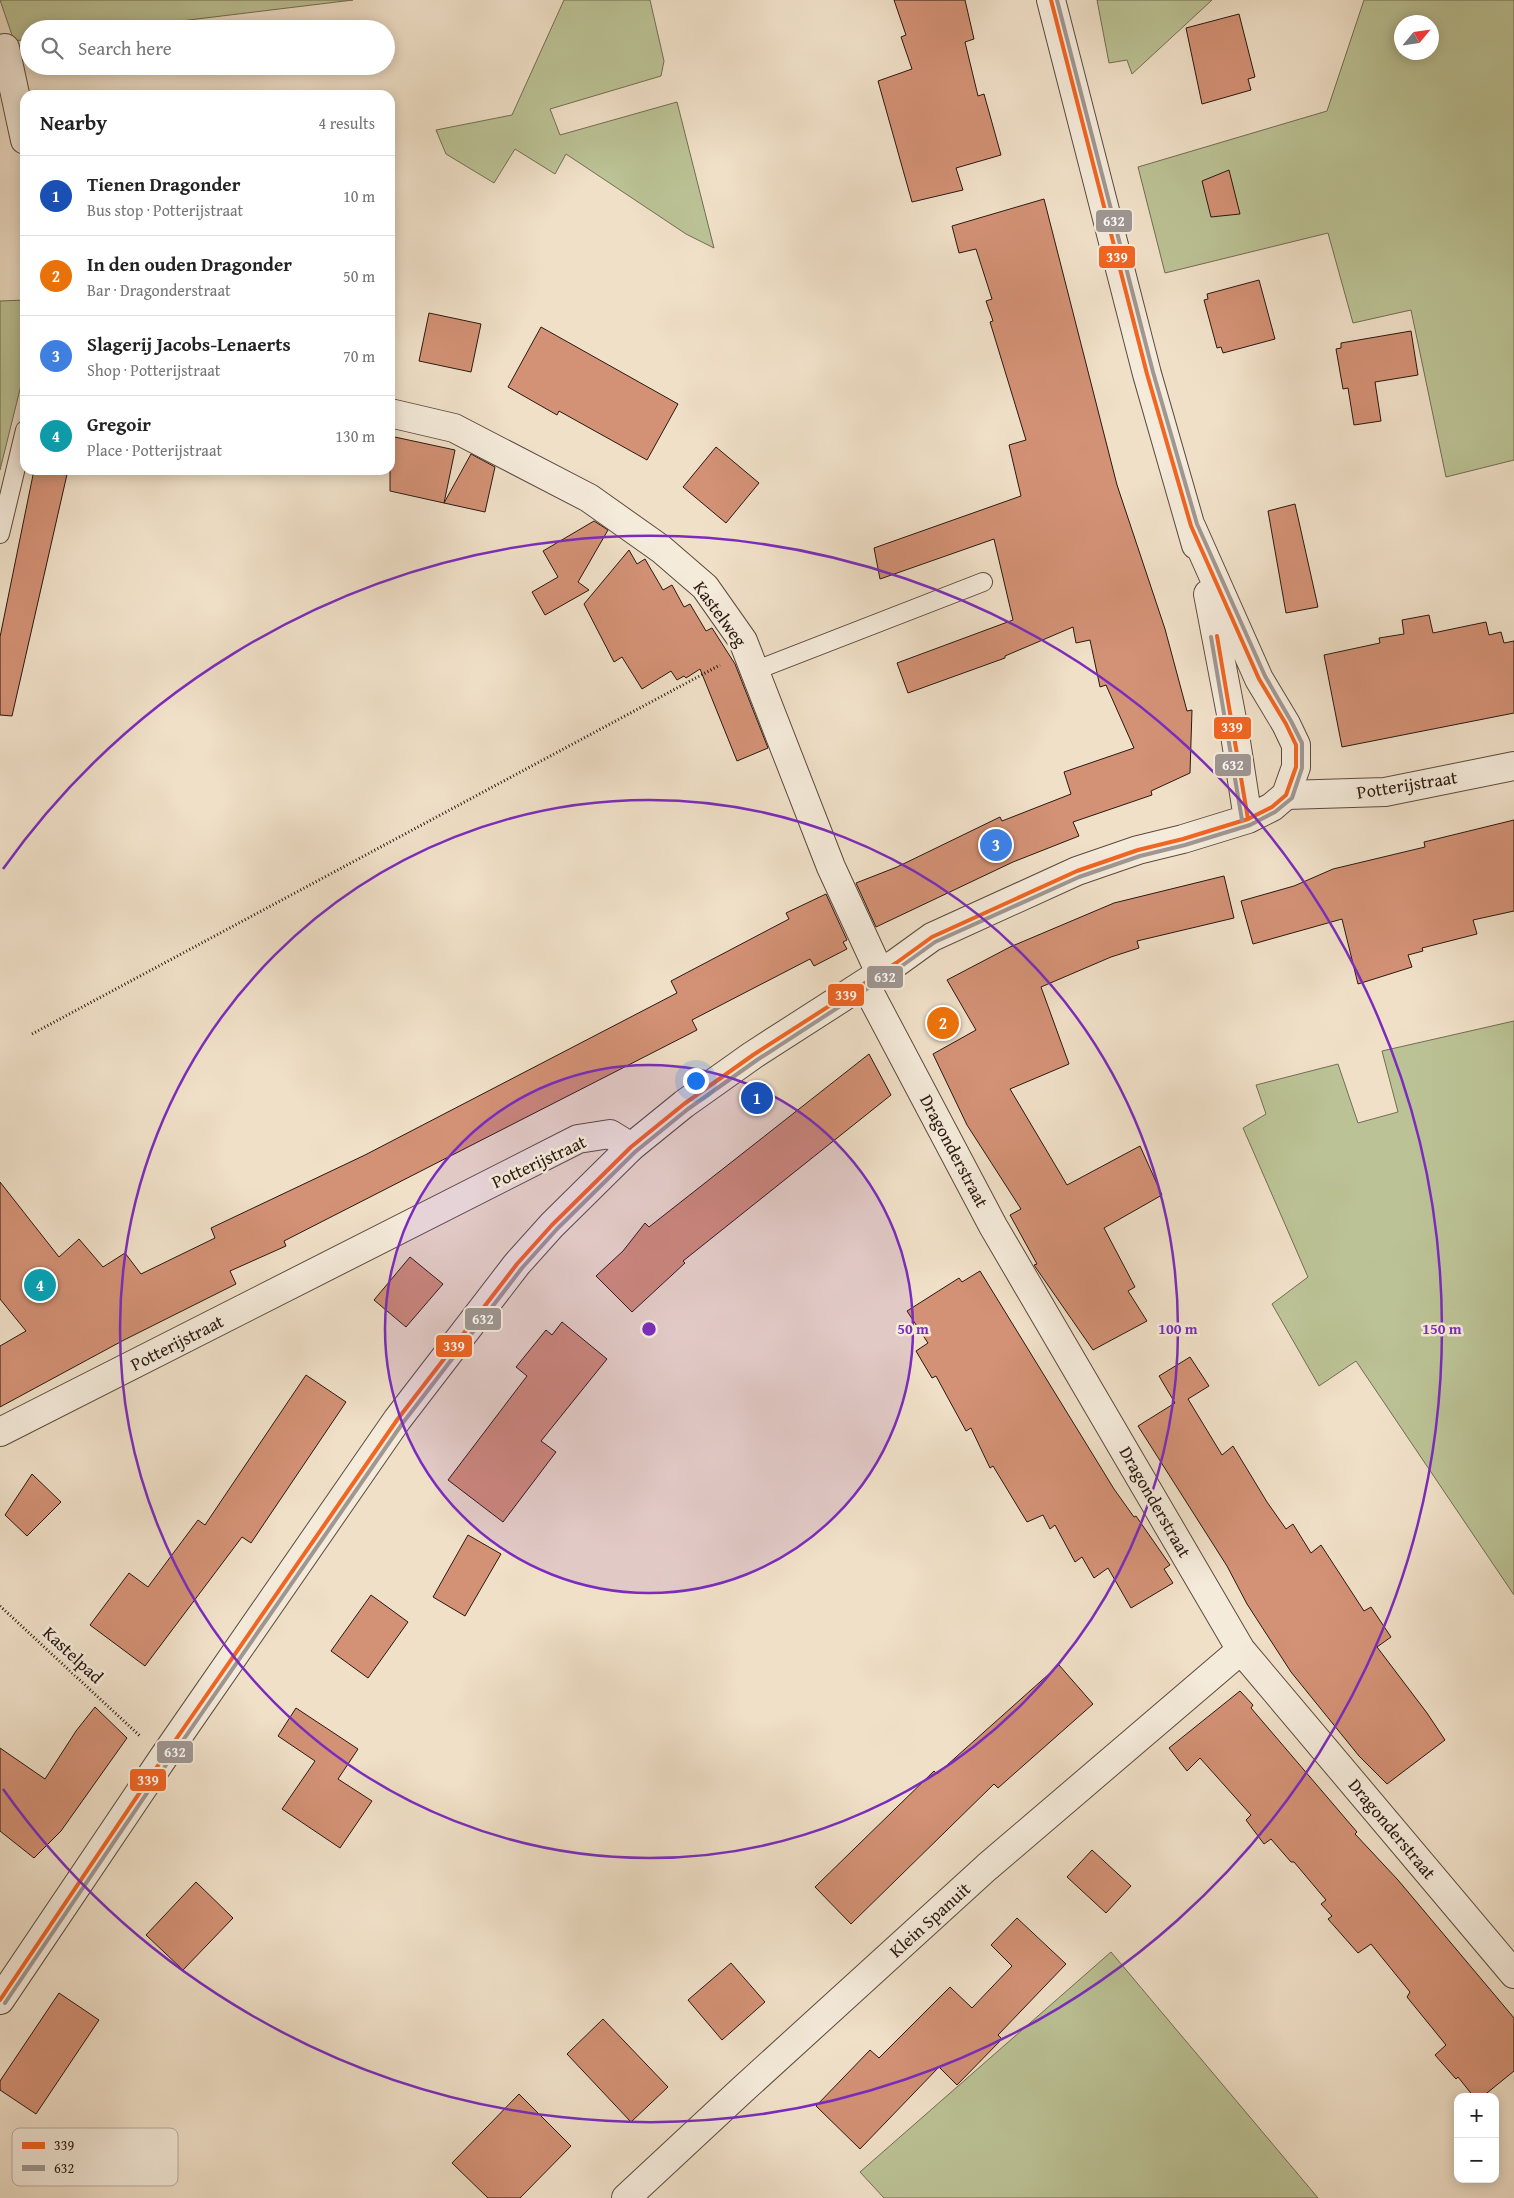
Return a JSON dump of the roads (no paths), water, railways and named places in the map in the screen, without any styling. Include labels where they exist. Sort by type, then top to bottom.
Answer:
[{"type":"street","points":[[1051,0],[1147,374],[1191,526],[1215,620],[1248,819]]},
{"type":"street","points":[[5,48],[20,117]]},
{"type":"street","name":"Kastelweg","points":[[395,413],[454,428],[589,498],[661,549],[705,587],[743,640],[831,867],[872,979]]},
{"type":"street","points":[[0,2000],[163,1758],[397,1420],[517,1264],[552,1225],[631,1148],[684,1104],[753,1055],[872,979],[932,937],[1077,870],[1138,850],[1183,839],[1248,819],[1272,807],[1286,794],[1296,767],[1296,745],[1286,724],[1259,679],[1191,526]]},
{"type":"street","name":"Potterijstraat","points":[[1286,794],[1385,792],[1514,766]]},
{"type":"street","name":"Dragonderstraat","points":[[872,979],[994,1226],[1241,1650],[1514,1974]]},
{"type":"street","name":"Potterijstraat","points":[[0,1432],[578,1139],[610,1134],[631,1148]]},
{"type":"street","name":"Klein Spanuit","points":[[626,2198],[987,1867],[1241,1650]]},
{"type":"lane","points":[[0,534],[20,451]]},
{"type":"lane","points":[[751,661],[983,582]]},
{"type":"place","name":"Slagerij Jacobs-Lenaerts","points":[[996,845]]},
{"type":"place","name":"In den ouden Dragonder","points":[[943,1023]]},
{"type":"place","name":"Tienen Dragonder","points":[[757,1098]]},
{"type":"place","name":"Gregoir","points":[[40,1285]]}]
